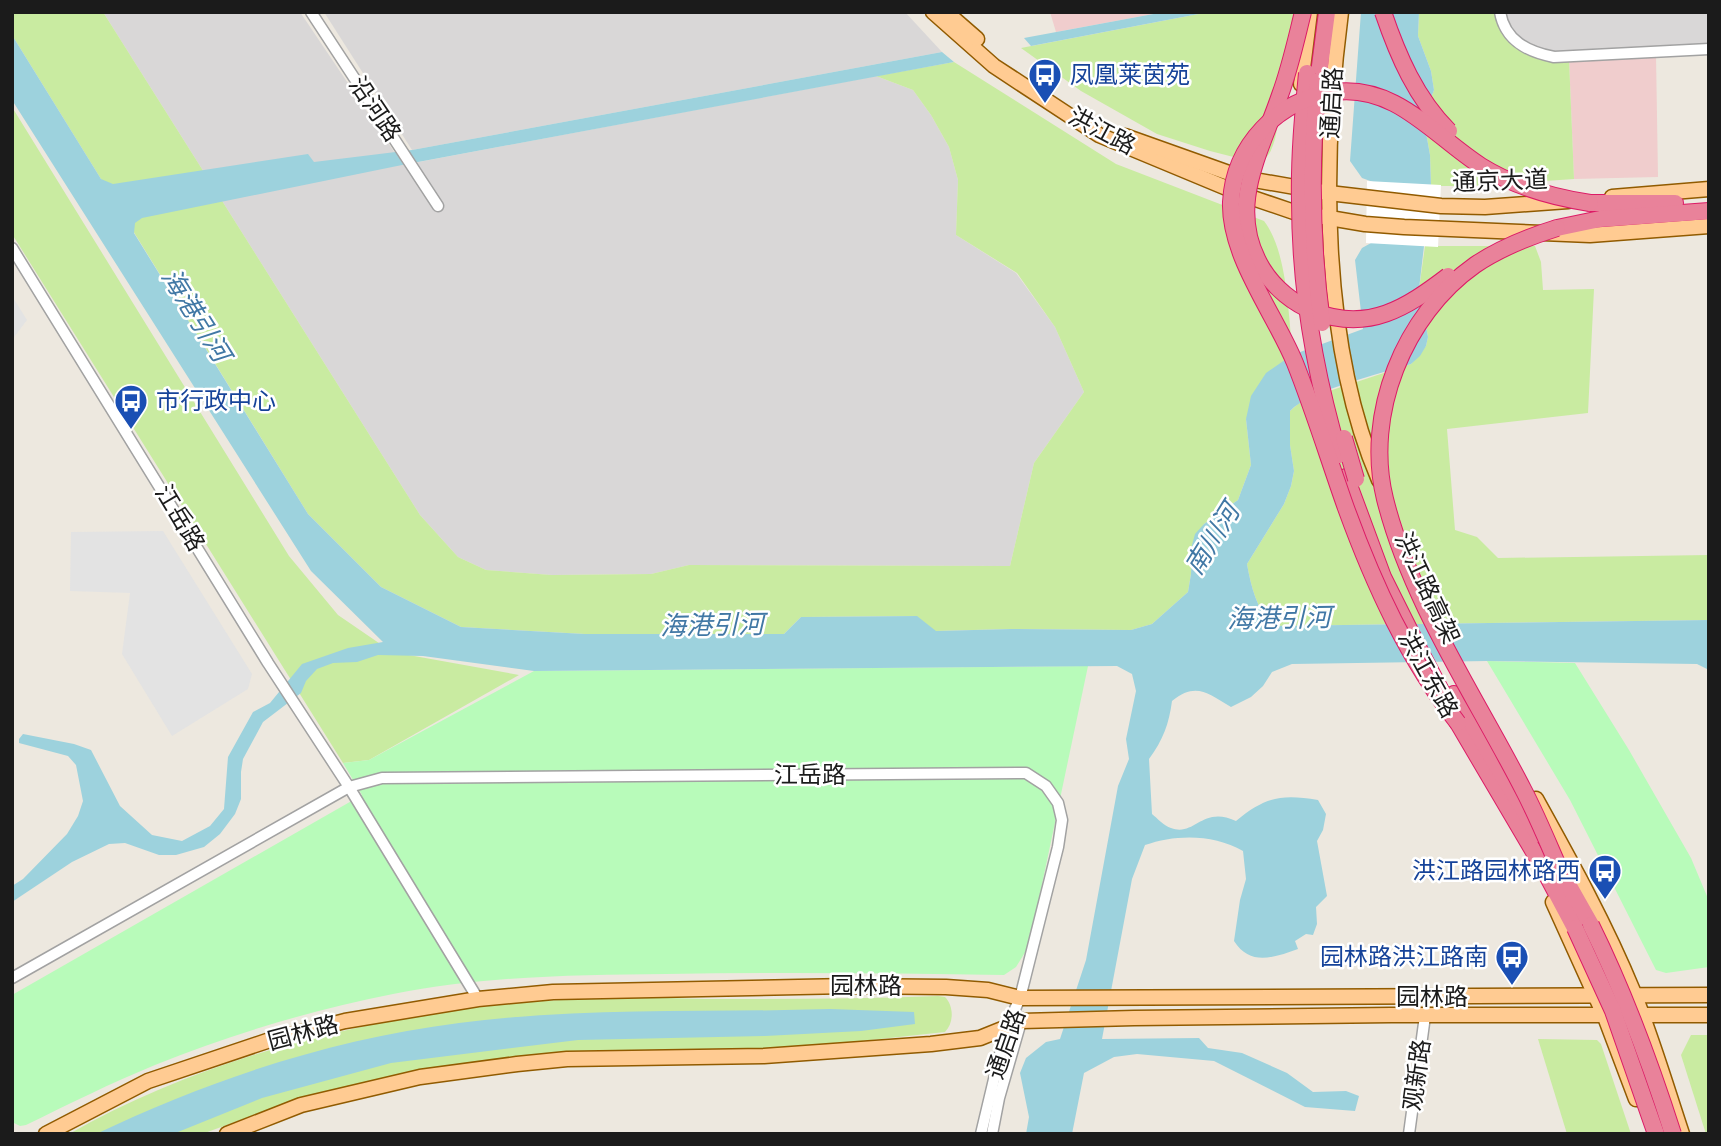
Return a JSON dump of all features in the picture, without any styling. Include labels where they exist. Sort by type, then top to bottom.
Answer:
[{"type":"highway","points":[[1303,12],[1287,73],[1250,177],[1245,200],[1249,243],[1268,277],[1282,292],[1301,305],[1323,314],[1348,319],[1374,317],[1411,304],[1471,259],[1498,243],[1518,235],[1557,228]]},
{"type":"highway","name":"洪江路高架","points":[[1316,12],[1302,129],[1300,202],[1306,288],[1317,361],[1338,449],[1367,536],[1394,599],[1458,723],[1541,864],[1581,940],[1623,1036],[1656,1134]]},
{"type":"highway","name":"洪江路高架","points":[[1327,12],[1313,127],[1312,205],[1317,286],[1335,409],[1356,479],[1386,562],[1448,683],[1559,868],[1613,969],[1640,1036],[1673,1134]]},
{"type":"highway","points":[[1383,12],[1396,51],[1418,92],[1436,118],[1458,140],[1503,170],[1590,203]]},
{"type":"highway","points":[[1458,723],[1431,689],[1403,639],[1366,559],[1297,370],[1242,254],[1235,234],[1231,203],[1235,179],[1247,149],[1261,129],[1285,108],[1322,95],[1356,92],[1374,95],[1397,104],[1464,155],[1508,180],[1536,192],[1590,203],[1709,201]]},
{"type":"highway","name":"通京大道","points":[[1557,228],[1607,218],[1709,211]]},
{"type":"highway","points":[[1557,228],[1518,242],[1475,265],[1437,299],[1422,318],[1408,341],[1388,390],[1380,456],[1385,499],[1407,564],[1471,695],[1525,792],[1559,868]]},
{"type":"main road","name":"洪江路","points":[[933,12],[994,66],[1099,135],[1241,194],[1294,212]]},
{"type":"main road","name":"洪江路","points":[[946,12],[996,55],[1110,130],[1243,178],[1293,187]]},
{"type":"main road","name":"通启路","points":[[1293,187],[1301,71],[1310,12]]},
{"type":"main road","name":"通启路","points":[[1329,193],[1333,90],[1340,12]]},
{"type":"main road","name":"洪江东路","points":[[1293,187],[1309,344],[1320,397],[1350,504],[1396,617],[1536,866],[1605,1017],[1650,1134]]},
{"type":"main road","name":"通京大道","points":[[1293,187],[1441,206],[1497,207],[1709,189]]},
{"type":"main road","name":"洪江东路","points":[[1329,193],[1340,336],[1363,444],[1432,609],[1566,853],[1634,995],[1682,1134]]},
{"type":"main road","name":"通京大道","points":[[1294,212],[1365,224],[1590,235],[1709,226]]},
{"type":"main road","name":"园林路","points":[[46,1134],[148,1081],[267,1041],[345,1021],[478,999],[553,992],[848,986],[946,987],[988,990],[1020,998],[1709,995]]},
{"type":"main road","name":"园林路","points":[[226,1134],[301,1105],[420,1077],[517,1064],[608,1058],[764,1056],[931,1044],[980,1038],[1022,1021],[1709,1015]]},
{"type":"street","name":"沿河路","points":[[311,12],[438,206]]},
{"type":"street","points":[[1500,12],[1507,32],[1526,49],[1537,54],[1555,57],[1709,49]]},
{"type":"street","name":"江岳路","points":[[12,248],[281,684],[349,787]]},
{"type":"street","name":"江岳路","points":[[12,978],[349,787],[382,778],[1026,773],[1046,786],[1058,803],[1062,820],[1058,847],[1020,998]]},
{"type":"street","points":[[349,787],[478,999]]},
{"type":"street","name":"通启路","points":[[992,1134],[999,1098],[1022,1021],[1020,998]]},
{"type":"street","name":"通启路","points":[[981,1134],[1006,1029],[1020,998]]},
{"type":"street","name":"观新路","points":[[1409,1134],[1425,1016]]},
{"type":"shaded area","points":[[103,12],[300,12],[403,165],[876,76],[913,90],[949,147],[958,180],[956,235],[1016,273],[1055,327],[1084,392],[1034,463],[1010,566],[689,565],[651,574],[552,575],[486,570],[458,557],[420,515]]},
{"type":"shaded area","points":[[324,12],[905,12],[942,52],[412,150]]},
{"type":"shaded area","points":[[1050,12],[1164,12],[1056,32]]},
{"type":"shaded area","points":[[1497,12],[1709,12],[1709,52],[1569,59],[1520,49]]},
{"type":"shaded area","points":[[1656,55],[1658,177],[1574,179],[1569,59]]},
{"type":"shaded area","points":[[12,296],[27,320],[12,340]]},
{"type":"shaded area","points":[[163,531],[252,674],[248,689],[172,736],[122,654],[130,593],[70,591],[71,532]]},
{"type":"green space","points":[[12,12],[103,12],[420,515],[458,557],[486,570],[552,575],[651,574],[689,565],[1010,566],[1034,463],[1084,392],[1055,327],[1017,273],[956,235],[958,180],[949,147],[931,115],[913,90],[876,76],[954,62],[1116,164],[1264,221],[1272,234],[1282,267],[1293,355],[1246,419],[1251,465],[1238,500],[1204,524],[1192,545],[1188,592],[1152,624],[1131,630],[935,631],[916,616],[801,617],[784,634],[585,634],[461,627],[381,587],[308,514],[12,35]]},
{"type":"green space","points":[[1209,12],[1295,12],[1280,77],[1275,139],[1265,158],[1257,163],[1157,134],[1081,91],[1021,48]]},
{"type":"green space","points":[[1419,12],[1497,12],[1520,49],[1569,59],[1574,179],[1431,186],[1430,155],[1425,127],[1426,111],[1434,90],[1431,71],[1418,36]]},
{"type":"green space","points":[[12,107],[289,556],[338,615],[392,652],[519,675],[369,760],[343,763],[12,234]]},
{"type":"green space","points":[[1425,246],[1535,246],[1541,262],[1543,290],[1594,289],[1588,413],[1447,429],[1455,530],[1477,537],[1498,558],[1709,555],[1709,620],[1272,626],[1255,597],[1247,564],[1284,504],[1291,486],[1294,471],[1290,445],[1290,411],[1314,396],[1411,364],[1426,346],[1428,337],[1419,289]]},
{"type":"green space","points":[[1487,661],[1575,663],[1691,858],[1709,901],[1709,967],[1666,973],[1656,970],[1570,800]]},
{"type":"green space","points":[[1088,666],[1029,946],[1016,967],[1004,975],[597,975],[460,983],[332,1007],[243,1033],[139,1072],[26,1125],[20,1126],[12,1122],[12,995],[362,795],[343,763],[369,760],[534,671]]},
{"type":"green space","points":[[945,997],[951,1010],[950,1024],[945,1032],[769,1051],[386,1078],[273,1108],[202,1134],[69,1134],[127,1104],[187,1078],[250,1056],[381,1023],[447,1012],[593,998],[792,999]]},
{"type":"green space","points":[[1691,1035],[1709,1035],[1709,1134],[1706,1134],[1681,1055]]},
{"type":"green space","points":[[1538,1039],[1597,1040],[1601,1044],[1631,1134],[1567,1134]]},
{"type":"water","points":[[1164,12],[1209,12],[1031,46],[1024,38]]},
{"type":"water","name":"南川河","points":[[1361,12],[1419,12],[1418,36],[1431,71],[1434,90],[1426,111],[1431,186],[1419,289],[1428,337],[1420,356],[1411,364],[1313,396],[1290,411],[1290,445],[1294,471],[1291,486],[1284,504],[1247,564],[1262,612],[1272,626],[1709,620],[1709,670],[1697,664],[1487,661],[1292,664],[1272,672],[1263,686],[1251,697],[1231,707],[1208,694],[1195,691],[1180,695],[1172,701],[1165,732],[1149,759],[1152,814],[1166,826],[1179,830],[1215,817],[1236,821],[1274,799],[1294,797],[1318,800],[1326,814],[1323,830],[1317,841],[1327,896],[1316,907],[1317,924],[1313,935],[1306,934],[1295,941],[1298,949],[1271,957],[1255,957],[1240,949],[1234,941],[1246,879],[1243,851],[1220,841],[1195,838],[1169,839],[1145,845],[1132,879],[1102,1039],[1199,1038],[1208,1048],[1242,1053],[1287,1073],[1313,1092],[1346,1091],[1359,1096],[1355,1111],[1305,1107],[1214,1061],[1137,1054],[1114,1057],[1084,1073],[1072,1134],[1026,1134],[1029,1117],[1020,1073],[1026,1058],[1046,1042],[1060,1039],[1086,960],[1118,786],[1129,759],[1126,739],[1136,691],[1132,674],[1117,666],[534,671],[423,656],[378,655],[357,662],[333,663],[317,669],[306,681],[301,693],[263,722],[243,759],[241,799],[235,814],[220,834],[204,847],[176,855],[159,855],[125,843],[109,844],[72,862],[12,902],[12,886],[23,879],[67,834],[83,801],[76,765],[68,756],[19,743],[23,734],[91,750],[120,806],[152,835],[182,841],[210,826],[224,809],[228,757],[253,712],[270,703],[302,664],[348,648],[383,642],[311,571],[12,100],[12,35],[101,179],[113,184],[308,154],[314,162],[412,150],[942,52],[954,62],[402,165],[142,218],[135,223],[134,233],[308,514],[381,587],[461,627],[585,634],[784,634],[801,617],[917,616],[936,631],[1131,630],[1152,624],[1188,592],[1195,534],[1204,524],[1238,500],[1251,465],[1246,419],[1251,396],[1266,373],[1292,355],[1363,329],[1355,260],[1362,248],[1371,243],[1373,182],[1362,178],[1350,161]]},
{"type":"water","points":[[830,1009],[914,1012],[915,1024],[861,1031],[765,1036],[578,1040],[391,1063],[262,1098],[173,1134],[96,1134],[184,1096],[273,1064],[365,1039],[412,1030],[551,1015]]},
{"type":"pier","points":[[1367,181],[1441,185],[1438,247],[1366,243]]},
{"type":"place","name":"凤凰莱茵苑","points":[[1045,105]]},
{"type":"place","name":"市行政中心","points":[[131,431]]},
{"type":"place","name":"洪江路园林路西","points":[[1605,901]]},
{"type":"place","name":"园林路洪江路南","points":[[1512,987]]},
{"type":"water label","name":"海港引河","points":[[196,315]]},
{"type":"water label","name":"海港引河","points":[[1279,618]]},
{"type":"water label","name":"海港引河","points":[[712,625]]}]
